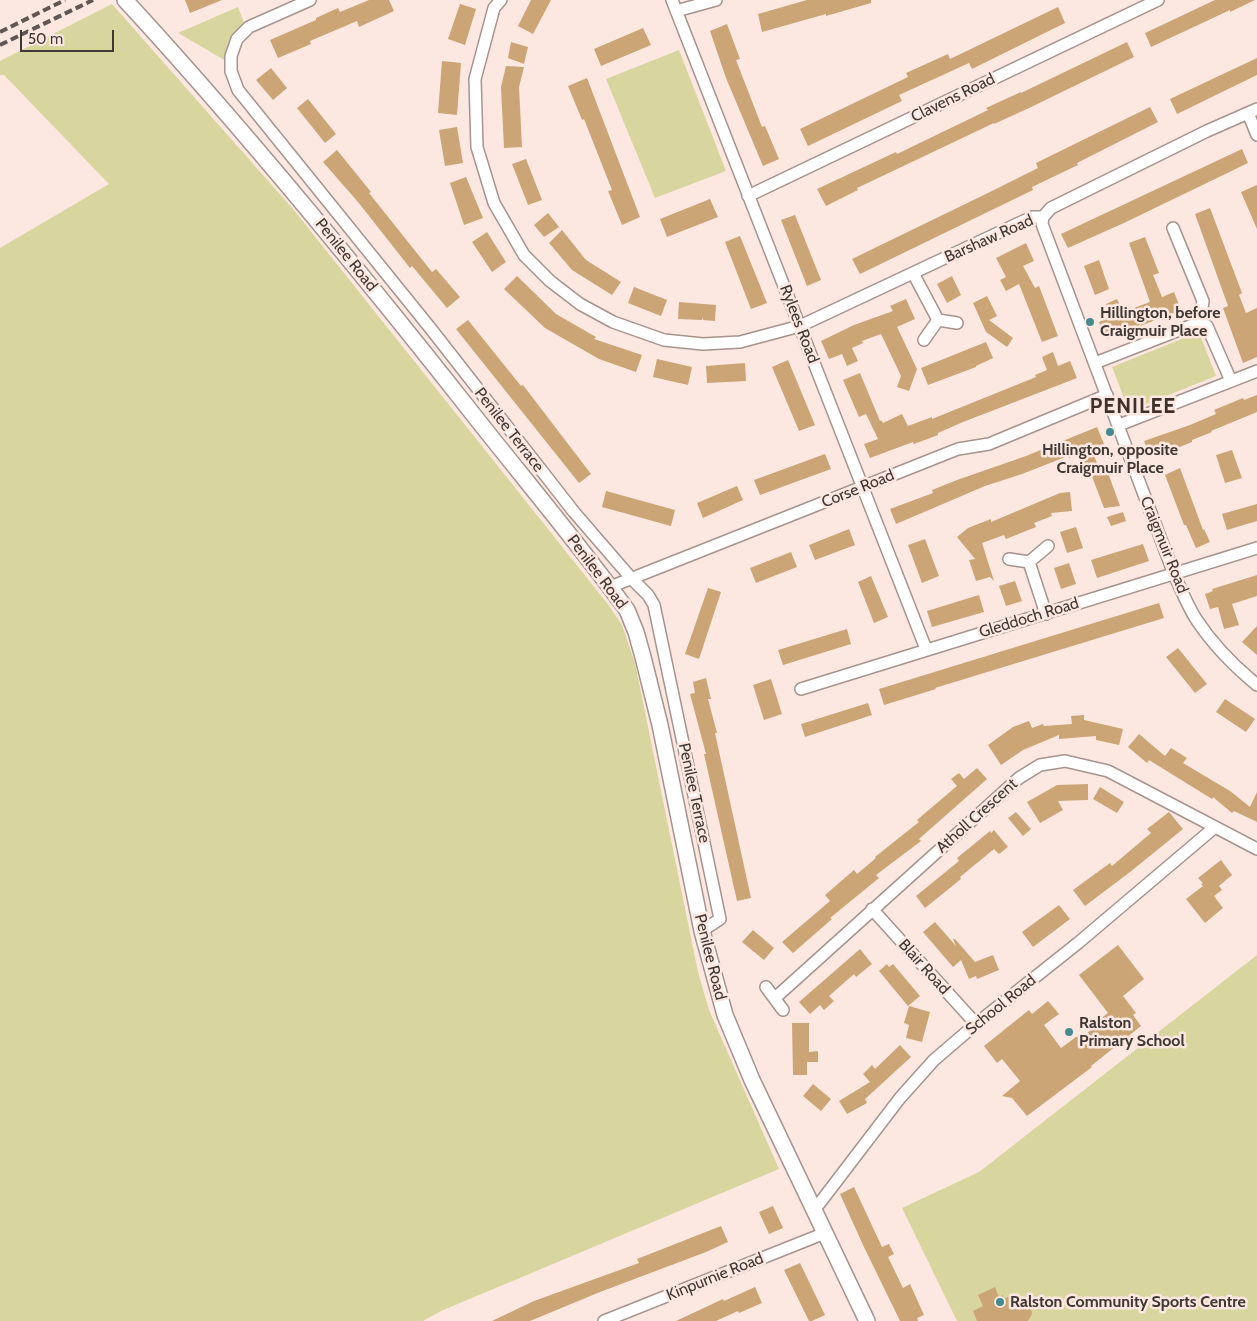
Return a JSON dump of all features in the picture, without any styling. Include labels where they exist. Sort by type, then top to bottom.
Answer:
[{"type":"street","name":"Penilee Terrace","points":[[310,0],[249,27],[237,39],[232,56],[232,72],[238,90],[431,329],[574,512],[648,595],[654,605],[720,919],[702,931]]},
{"type":"street","name":"Barshaw Road","points":[[500,0],[494,8],[475,79],[477,147],[494,204],[524,255],[550,280],[580,304],[613,322],[664,340],[703,344],[740,342],[800,326],[1032,217],[1043,216],[1051,208],[1207,131],[1252,111]]},
{"type":"street","name":"Rylees Road","points":[[672,0],[926,649]]},
{"type":"street","points":[[676,12],[716,0]]},
{"type":"street","name":"Clavens Road","points":[[748,196],[1158,0]]},
{"type":"street","name":"Penilee Road","points":[[125,1],[234,122],[314,216],[627,610],[644,657],[702,931],[724,1015],[752,1080],[867,1321]]},
{"type":"street","points":[[1252,111],[1257,135]]},
{"type":"street","name":"Craigmuir Road","points":[[1043,216],[1042,224],[1174,574],[1195,618],[1215,645],[1239,670],[1257,685]]},
{"type":"street","points":[[1173,228],[1203,301],[1200,322]]},
{"type":"street","points":[[913,274],[938,320]]},
{"type":"street","points":[[938,320],[957,323]]},
{"type":"street","points":[[924,340],[938,320]]},
{"type":"street","points":[[1095,363],[1200,322]]},
{"type":"street","points":[[1200,322],[1207,326],[1231,381]]},
{"type":"street","points":[[1119,425],[1257,371]]},
{"type":"street","name":"Corse Road","points":[[610,587],[958,449],[989,444],[1107,395]]},
{"type":"street","points":[[1009,559],[1029,562],[1048,546]]},
{"type":"street","name":"Gleddoch Road","points":[[801,689],[1257,548]]},
{"type":"street","points":[[1029,562],[1046,614]]},
{"type":"street","name":"Atholl Crescent","points":[[775,998],[1020,778],[1040,765],[1066,761],[1108,771],[1257,849]]},
{"type":"street","name":"School Road","points":[[812,1207],[819,1204],[900,1098],[934,1060],[1078,943],[1215,827]]},
{"type":"street","name":"Blair Road","points":[[872,909],[976,1024]]},
{"type":"street","points":[[766,987],[783,1010]]},
{"type":"street","name":"Kinpurnie Road","points":[[604,1321],[825,1233]]},
{"type":"shaded area","points":[[112,4],[293,209],[607,603],[622,625],[635,663],[698,972],[709,1010],[779,1169],[441,1311],[423,1321],[0,1321],[0,248],[109,184],[4,75],[0,75],[0,61]]},
{"type":"shaded area","points":[[238,7],[244,23],[234,34],[226,61],[178,33]]},
{"type":"shaded area","points":[[679,50],[726,171],[655,198],[606,79]]},
{"type":"shaded area","points":[[1199,332],[1216,376],[1129,411],[1112,367]]},
{"type":"shaded area","points":[[1257,955],[1257,1321],[957,1321],[902,1208],[979,1172]]},
{"type":"building","points":[[185,0],[222,0],[190,13]]},
{"type":"building","points":[[369,0],[389,0],[394,11],[359,27],[357,21],[310,41],[311,44],[278,58],[270,40],[338,8],[340,12]]},
{"type":"building","points":[[531,0],[551,0],[533,34],[518,26]]},
{"type":"building","points":[[807,0],[871,0],[871,3],[762,32],[758,14]]},
{"type":"building","points":[[1215,0],[1255,0],[1151,47],[1145,33]]},
{"type":"building","points":[[460,4],[476,9],[465,45],[448,39]]},
{"type":"building","points":[[1058,7],[1065,23],[972,69],[969,63],[899,95],[902,101],[808,146],[800,129],[908,77],[906,73],[948,54],[950,59]]},
{"type":"building","points":[[727,24],[740,59],[736,60],[762,127],[765,126],[779,159],[763,166],[726,78],[710,31]]},
{"type":"building","points":[[643,28],[651,45],[601,66],[594,49]]},
{"type":"building","points":[[511,42],[528,47],[524,64],[508,58]]},
{"type":"building","points":[[1127,42],[1134,57],[857,188],[858,190],[826,206],[817,189],[896,152],[897,154],[988,110],[986,108]]},
{"type":"building","points":[[1257,58],[1257,75],[1177,114],[1170,99]]},
{"type":"building","points":[[442,61],[461,63],[457,115],[438,113]]},
{"type":"building","points":[[506,66],[524,67],[519,87],[522,147],[504,148],[501,87]]},
{"type":"building","points":[[271,68],[287,88],[273,100],[256,80]]},
{"type":"building","points":[[587,78],[640,217],[622,225],[608,191],[612,190],[584,119],[582,120],[568,86]]},
{"type":"building","points":[[308,99],[336,134],[325,143],[297,108]]},
{"type":"building","points":[[1150,107],[1158,122],[1077,163],[1078,165],[1032,187],[1033,190],[860,274],[852,259],[1038,168],[1036,163]]},
{"type":"building","points":[[457,127],[463,163],[445,166],[439,130]]},
{"type":"building","points":[[1242,149],[1248,163],[1068,248],[1061,234]]},
{"type":"building","points":[[337,150],[432,272],[436,269],[460,297],[447,308],[412,266],[410,268],[358,202],[323,162]]},
{"type":"building","points":[[526,159],[542,200],[528,205],[512,164]]},
{"type":"building","points":[[466,177],[483,218],[464,225],[450,183]]},
{"type":"building","points":[[1257,185],[1257,229],[1241,192]]},
{"type":"building","points":[[710,199],[718,217],[667,237],[660,219]]},
{"type":"building","points":[[1210,208],[1242,293],[1239,295],[1246,313],[1257,308],[1257,357],[1243,363],[1223,308],[1228,306],[1195,214]]},
{"type":"building","points":[[548,213],[559,227],[544,237],[534,225]]},
{"type":"building","points":[[795,215],[821,280],[807,286],[781,220]]},
{"type":"building","points":[[562,230],[586,260],[621,282],[612,295],[572,270],[549,243]]},
{"type":"building","points":[[487,232],[506,262],[492,272],[472,242]]},
{"type":"building","points":[[740,236],[767,303],[751,309],[725,242]]},
{"type":"building","points":[[1145,237],[1159,273],[1153,275],[1162,297],[1174,292],[1181,310],[1107,339],[1099,322],[1111,316],[1106,304],[1117,299],[1123,312],[1150,302],[1129,243]]},
{"type":"building","points":[[1026,243],[1034,261],[1023,266],[1035,288],[1039,286],[1058,336],[1042,342],[1019,284],[1006,291],[1000,280],[1006,277],[996,258]]},
{"type":"building","points":[[1099,260],[1109,289],[1095,295],[1084,266]]},
{"type":"building","points":[[517,276],[556,314],[596,337],[594,339],[642,355],[636,372],[599,359],[545,328],[504,289]]},
{"type":"building","points":[[952,276],[961,295],[947,303],[937,284]]},
{"type":"building","points":[[634,287],[667,300],[661,316],[628,303]]},
{"type":"building","points":[[987,296],[997,316],[989,320],[1013,338],[1007,347],[986,332],[973,303]]},
{"type":"building","points":[[906,299],[915,319],[897,327],[917,369],[909,391],[897,387],[901,376],[881,334],[862,341],[863,343],[852,348],[858,361],[847,366],[842,354],[829,359],[821,341],[854,325],[893,311],[890,306]]},
{"type":"building","points":[[679,302],[716,305],[715,321],[703,320],[703,317],[702,320],[678,319]]},
{"type":"building","points":[[468,320],[521,386],[523,385],[591,474],[579,483],[456,329]]},
{"type":"building","points":[[986,342],[993,358],[976,367],[928,385],[921,368]]},
{"type":"building","points":[[1053,352],[1058,366],[1070,361],[1077,378],[963,422],[938,433],[938,435],[870,458],[864,444],[878,439],[866,414],[859,417],[843,380],[860,373],[880,421],[883,423],[902,414],[908,426],[932,417],[932,419],[1036,377],[1035,375],[1047,370],[1042,357]]},
{"type":"building","points":[[657,359],[692,367],[688,385],[653,377]]},
{"type":"building","points":[[788,360],[815,425],[799,431],[772,367]]},
{"type":"building","points":[[745,363],[746,381],[707,383],[706,366]]},
{"type":"building","points":[[1257,395],[1257,412],[1211,431],[1192,440],[1192,442],[1172,450],[1170,447],[1150,456],[1144,441],[1190,425],[1216,414],[1214,410],[1243,398],[1244,400]]},
{"type":"building","points":[[1097,427],[1104,444],[1091,449],[1101,472],[1107,470],[1120,506],[1104,508],[1088,466],[1086,467],[1080,454],[1069,458],[1068,456],[985,486],[896,524],[890,509],[933,493],[932,490],[957,480],[1026,456]]},
{"type":"building","points":[[1232,450],[1242,478],[1225,483],[1216,455]]},
{"type":"building","points":[[825,454],[831,469],[760,495],[754,480]]},
{"type":"building","points":[[1180,468],[1203,530],[1210,542],[1196,548],[1186,525],[1184,525],[1165,475]]},
{"type":"building","points":[[737,486],[743,500],[703,518],[697,503]]},
{"type":"building","points":[[606,491],[675,510],[671,526],[602,507]]},
{"type":"building","points":[[1070,492],[1072,511],[1051,513],[1052,516],[1034,523],[1036,527],[1006,539],[1004,535],[982,543],[994,581],[990,577],[976,581],[969,560],[975,559],[957,537],[968,528],[991,519],[991,522],[1060,493]]},
{"type":"building","points":[[1257,504],[1257,521],[1227,530],[1222,514]]},
{"type":"building","points":[[1123,512],[1126,521],[1111,526],[1107,517]]},
{"type":"building","points":[[1076,527],[1083,548],[1067,553],[1060,532]]},
{"type":"building","points":[[849,529],[855,545],[815,560],[809,545]]},
{"type":"building","points":[[925,539],[939,576],[922,583],[908,545]]},
{"type":"building","points":[[1143,544],[1149,561],[1097,578],[1091,560]]},
{"type":"building","points":[[791,552],[797,567],[756,583],[750,568]]},
{"type":"building","points":[[1069,563],[1076,584],[1061,589],[1054,568]]},
{"type":"building","points":[[1257,575],[1257,596],[1232,604],[1239,625],[1224,629],[1218,607],[1210,609],[1205,594],[1213,591],[1212,589]]},
{"type":"building","points":[[871,576],[888,617],[874,623],[858,582]]},
{"type":"building","points":[[1015,581],[1022,601],[1006,606],[999,586]]},
{"type":"building","points":[[708,588],[721,592],[699,659],[685,654]]},
{"type":"building","points":[[979,595],[984,612],[932,627],[927,611]]},
{"type":"building","points":[[1159,603],[1164,618],[884,705],[879,689]]},
{"type":"building","points":[[1257,626],[1257,655],[1242,642]]},
{"type":"building","points":[[847,629],[851,644],[783,665],[778,650]]},
{"type":"building","points":[[1178,648],[1207,684],[1195,693],[1166,657]]},
{"type":"building","points":[[706,678],[711,699],[708,699],[717,733],[715,733],[751,898],[737,901],[704,754],[706,754],[690,694],[695,693],[693,682]]},
{"type":"building","points":[[771,679],[782,714],[764,720],[753,685]]},
{"type":"building","points":[[1225,699],[1255,719],[1246,732],[1216,712]]},
{"type":"building","points":[[868,703],[872,715],[805,737],[801,724]]},
{"type":"building","points":[[1084,715],[1084,720],[1123,729],[1119,745],[1096,740],[1096,736],[1059,739],[1059,735],[1023,750],[1001,765],[988,745],[1013,727],[1029,721],[1032,728],[1043,724],[1044,726],[1072,724],[1071,716]]},
{"type":"building","points":[[1139,734],[1165,756],[1171,748],[1187,758],[1183,763],[1230,791],[1250,807],[1257,792],[1257,822],[1234,811],[1232,813],[1213,797],[1212,799],[1149,760],[1147,763],[1128,747]]},
{"type":"building","points":[[977,768],[987,779],[919,839],[921,841],[876,875],[879,878],[830,918],[832,919],[793,953],[782,942],[830,901],[825,895],[854,870],[857,874],[919,822],[917,820],[957,786],[951,779],[959,773],[964,779]]},
{"type":"building","points":[[1088,784],[1088,800],[1058,801],[1063,810],[1040,823],[1027,802],[1057,785]]},
{"type":"building","points":[[1100,787],[1124,802],[1117,813],[1093,799]]},
{"type":"building","points":[[1016,812],[1031,829],[1023,836],[1008,818]]},
{"type":"building","points":[[1169,812],[1183,829],[1085,906],[1073,890],[1110,863],[1112,866],[1151,833],[1147,829]]},
{"type":"building","points":[[994,830],[1008,847],[999,854],[994,849],[925,908],[916,896],[959,861],[957,858],[990,831],[991,833]]},
{"type":"building","points":[[1221,860],[1232,875],[1219,886],[1222,890],[1214,896],[1223,908],[1205,923],[1186,899],[1203,886],[1201,884],[1203,883],[1198,878]]},
{"type":"building","points":[[1059,905],[1070,919],[1033,947],[1022,932]]},
{"type":"building","points":[[935,922],[956,946],[953,939],[955,939],[975,962],[993,955],[999,970],[977,979],[976,976],[969,979],[961,960],[953,967],[923,932]]},
{"type":"building","points":[[753,930],[774,948],[764,960],[742,942]]},
{"type":"building","points":[[1118,945],[1144,979],[1123,996],[1136,1013],[1133,1015],[1141,1026],[1092,1067],[1027,1116],[1012,1098],[1002,1096],[1020,1081],[1002,1059],[997,1063],[984,1046],[1029,1010],[1032,1014],[1048,1001],[1059,1014],[1044,1025],[1061,1048],[1076,1037],[1084,1036],[1094,1027],[1092,1025],[1108,1013],[1079,975]]},
{"type":"building","points":[[860,949],[872,964],[856,977],[854,974],[829,996],[834,1001],[824,1010],[820,1005],[810,1014],[799,1002]]},
{"type":"building","points":[[887,964],[889,967],[893,964],[920,996],[908,1006],[879,971]]},
{"type":"building","points":[[909,1006],[930,1012],[922,1042],[906,1038],[909,1025],[904,1023]]},
{"type":"building","points":[[792,1023],[809,1023],[809,1052],[818,1051],[818,1062],[807,1062],[807,1075],[793,1075]]},
{"type":"building","points":[[900,1045],[911,1057],[865,1099],[867,1103],[847,1114],[839,1101],[870,1082],[863,1074],[872,1065],[875,1069]]},
{"type":"building","points":[[813,1084],[831,1099],[821,1111],[803,1096]]},
{"type":"building","points":[[854,1187],[882,1247],[889,1244],[894,1254],[888,1257],[903,1288],[910,1284],[924,1315],[917,1318],[918,1321],[900,1321],[863,1245],[840,1194]]},
{"type":"building","points":[[773,1206],[783,1228],[769,1234],[759,1212]]},
{"type":"building","points":[[721,1226],[728,1242],[706,1252],[530,1321],[492,1321],[534,1301],[639,1263],[637,1259]]},
{"type":"building","points":[[800,1263],[825,1315],[812,1321],[809,1321],[784,1270]]},
{"type":"building","points":[[755,1287],[762,1303],[739,1313],[738,1311],[716,1321],[676,1321],[723,1299],[724,1301]]},
{"type":"building","name":"Ralston Community Sports Centre","points":[[995,1287],[999,1297],[1003,1295],[1004,1299],[1010,1296],[1012,1300],[1016,1298],[1019,1305],[1027,1305],[1031,1308],[1032,1314],[1028,1321],[977,1321],[973,1311],[983,1306],[978,1295]]},
{"type":"railway","points":[[0,32],[65,0]]},
{"type":"railway","points":[[0,45],[93,0]]},
{"type":"place","name":"Hillington, before Craigmuir Place","points":[[1090,322]]},
{"type":"place","name":"Hillington, opposite Craigmuir Place","points":[[1110,432]]},
{"type":"place","name":"Ralston Primary School","points":[[1069,1032]]},
{"type":"place","name":"Ralston Community Sports Centre","points":[[1000,1302]]},
{"type":"district","name":"PENILEE","points":[[1133,407]]}]
